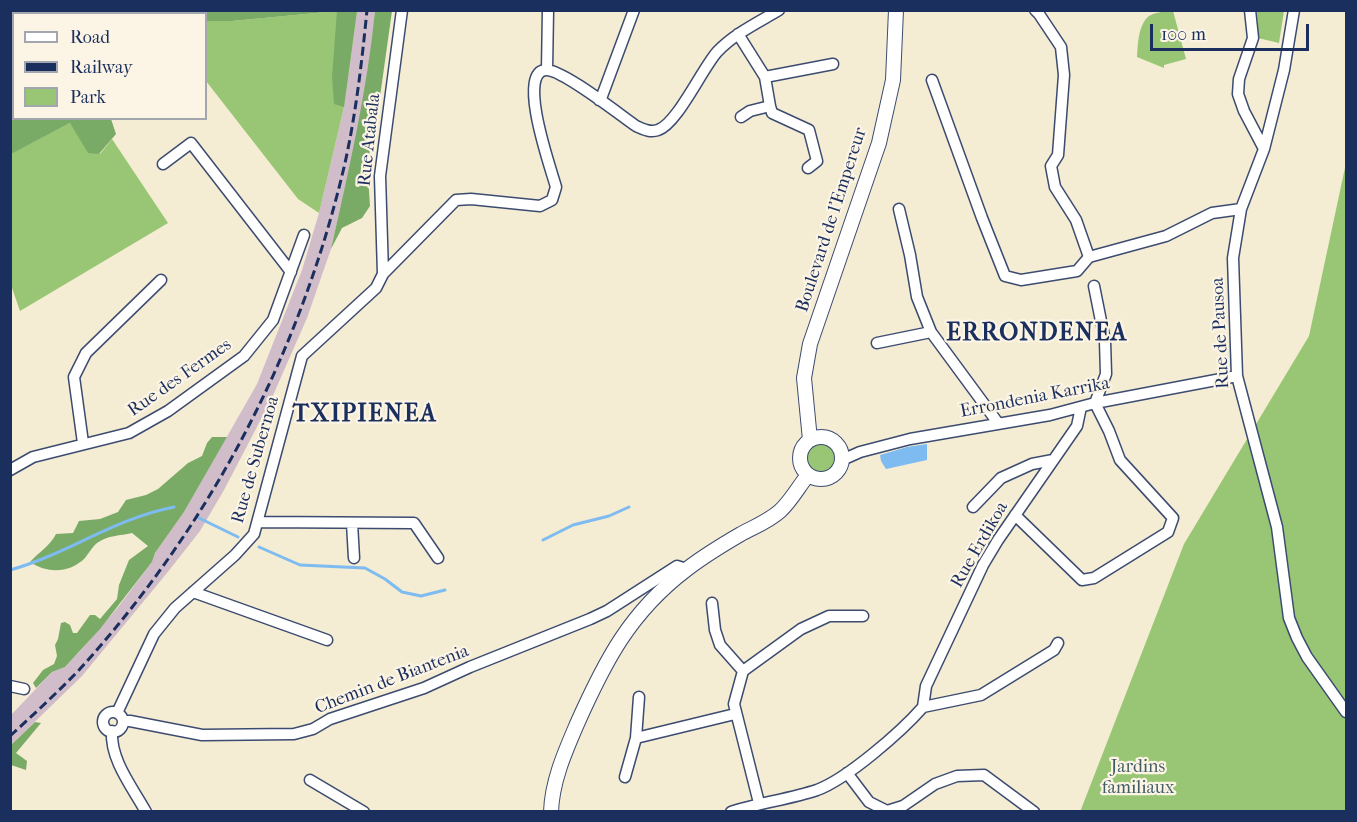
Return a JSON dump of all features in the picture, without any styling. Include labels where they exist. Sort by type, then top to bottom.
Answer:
[{"type":"main road","name":"Boulevard de l'Empereur","points":[[808,475],[802,468],[800,459],[802,448],[810,440],[804,378],[810,344],[879,143],[892,80],[896,10]]},
{"type":"main road","points":[[551,812],[552,795],[564,755],[614,647],[646,606],[686,569],[781,510],[808,475],[818,479],[830,478],[838,471],[842,460],[841,451],[836,443],[828,438],[819,437],[810,440]]},
{"type":"street","name":"Rue Atabala","points":[[383,274],[380,176],[402,10]]},
{"type":"street","points":[[548,10],[547,70],[564,76],[636,126],[656,131],[664,127],[716,53],[738,34],[779,10]]},
{"type":"street","points":[[599,100],[634,10]]},
{"type":"street","points":[[1035,10],[1061,47],[1064,75],[1058,155],[1051,166],[1054,187],[1076,220],[1089,257]]},
{"type":"street","points":[[1250,10],[1253,38],[1239,79],[1238,94],[1244,111],[1264,149]]},
{"type":"street","name":"Rue de Pausoa","points":[[1294,10],[1284,70],[1264,149],[1241,209],[1233,258],[1237,376],[1277,527],[1289,618],[1307,657],[1347,712]]},
{"type":"street","points":[[738,34],[765,77],[772,113],[809,130],[817,161],[808,168]]},
{"type":"street","points":[[765,77],[833,64]]},
{"type":"street","name":"Rue de Subernoa","points":[[120,717],[154,634],[175,608],[235,555],[254,534],[302,356],[376,288],[383,274],[456,200],[471,199],[540,206],[552,200],[556,188],[534,104],[533,81],[538,73],[547,70]]},
{"type":"street","points":[[932,81],[1005,276],[1021,280],[1077,271],[1089,257],[1166,236],[1212,213],[1241,209]]},
{"type":"street","points":[[741,117],[750,111],[770,106]]},
{"type":"street","points":[[163,164],[191,143],[291,272]]},
{"type":"street","points":[[899,209],[917,297],[930,332],[999,423]]},
{"type":"street","name":"Rue des Fermes","points":[[10,470],[33,457],[129,433],[168,411],[244,356],[273,320],[304,235]]},
{"type":"street","points":[[83,443],[74,377],[86,353],[161,280]]},
{"type":"street","points":[[1015,515],[1082,580],[1094,578],[1168,532],[1173,518],[1120,460],[1095,403],[1106,374],[1105,341],[1094,286]]},
{"type":"street","points":[[877,343],[930,332]]},
{"type":"street","name":"Errondenia Karrika","points":[[842,460],[860,452],[910,439],[1050,415],[1095,403],[1237,376]]},
{"type":"street","name":"Rue Erdikoa","points":[[923,707],[926,686],[983,565],[1077,426],[1081,407]]},
{"type":"street","points":[[973,507],[1001,478],[1032,464],[1053,460]]},
{"type":"street","points":[[258,522],[414,523],[438,558]]},
{"type":"street","points":[[352,523],[354,558]]},
{"type":"street","name":"Chemin de Biantenia","points":[[120,717],[202,735],[305,732],[322,722],[424,688],[590,619],[607,611],[677,566],[686,569]]},
{"type":"street","points":[[193,592],[327,640]]},
{"type":"street","points":[[712,603],[715,630],[720,645],[743,671]]},
{"type":"street","points":[[759,804],[735,714],[734,704],[743,671],[801,629],[829,616],[863,616]]},
{"type":"street","points":[[731,812],[818,789],[847,773],[910,722],[923,707],[981,695],[1054,650],[1058,644]]},
{"type":"street","points":[[10,686],[24,689]]},
{"type":"street","points":[[625,777],[636,738],[639,697]]},
{"type":"street","points":[[108,714],[120,717],[122,727],[118,731],[107,729],[104,718],[108,714]]},
{"type":"street","points":[[636,738],[735,714]]},
{"type":"street","points":[[112,731],[111,740],[115,756],[146,812]]},
{"type":"street","points":[[847,773],[869,802],[887,811],[903,806],[935,784],[957,776],[984,775],[1034,812]]},
{"type":"street","points":[[310,780],[364,812]]},
{"type":"shaded area","points":[[357,11],[375,11],[370,64],[358,131],[331,249],[307,318],[271,400],[200,531],[82,676],[11,745],[11,715],[52,672],[65,667],[82,649],[119,606],[152,562],[155,553],[184,512],[257,384],[302,270],[319,213],[344,107]]},
{"type":"green space","points":[[44,10],[357,11],[344,107],[334,104],[332,77],[337,11],[232,21],[207,21],[207,12],[39,12]]},
{"type":"green space","points":[[1168,10],[1173,11],[1186,59],[1164,65],[1164,68],[1137,57],[1137,52],[1139,35],[1145,20],[1151,15]]},
{"type":"green space","points":[[357,11],[344,107],[319,213],[298,199],[207,82],[207,21]]},
{"type":"green space","points":[[375,11],[392,11],[378,111],[370,146],[368,176],[370,206],[362,218],[342,228],[331,249],[362,101]]},
{"type":"green space","points":[[1257,11],[1284,11],[1279,43],[1258,38]]},
{"type":"green space","points":[[10,18],[12,18],[12,120],[111,120],[116,134],[99,154],[88,153],[70,123],[11,154]]},
{"type":"green space","points":[[70,123],[100,154],[112,139],[168,223],[20,311],[11,285],[10,154]]},
{"type":"green space","name":"Jardins familiaux","points":[[1346,163],[1346,811],[1080,812],[1184,544],[1309,336]]},
{"type":"green space","points":[[212,437],[227,437],[184,512],[155,553],[152,562],[100,629],[65,667],[52,672],[36,688],[33,683],[43,670],[54,664],[57,656],[55,645],[61,623],[65,622],[70,625],[73,633],[77,633],[90,615],[95,615],[100,619],[117,599],[119,585],[129,560],[148,546],[132,533],[101,540],[79,563],[66,569],[44,569],[30,562],[56,534],[73,533],[79,521],[100,519],[118,512],[126,500],[158,489],[188,463],[202,456]]},
{"type":"green space","points":[[821,437],[836,443],[842,458],[836,473],[821,479],[806,473],[800,458],[806,443]]},
{"type":"green space","points":[[35,722],[41,723],[16,753],[27,761],[26,770],[11,765],[11,745]]},
{"type":"water","points":[[927,444],[927,460],[886,469],[881,461],[880,455]]},
{"type":"waterway","points":[[10,570],[52,555],[131,520],[174,507]]},
{"type":"waterway","points":[[543,540],[573,525],[609,516],[629,507]]},
{"type":"waterway","points":[[199,518],[238,537]]},
{"type":"waterway","points":[[259,547],[300,565],[365,568],[402,592],[421,596],[445,590]]},
{"type":"railway","points":[[10,736],[79,670],[126,615],[170,557],[245,434],[276,369],[303,302],[326,233],[345,163],[352,125],[367,10]]},
{"type":"district","name":"ERRONDENEA","points":[[1037,334]]},
{"type":"district","name":"TXIPIENEA","points":[[365,415]]}]
